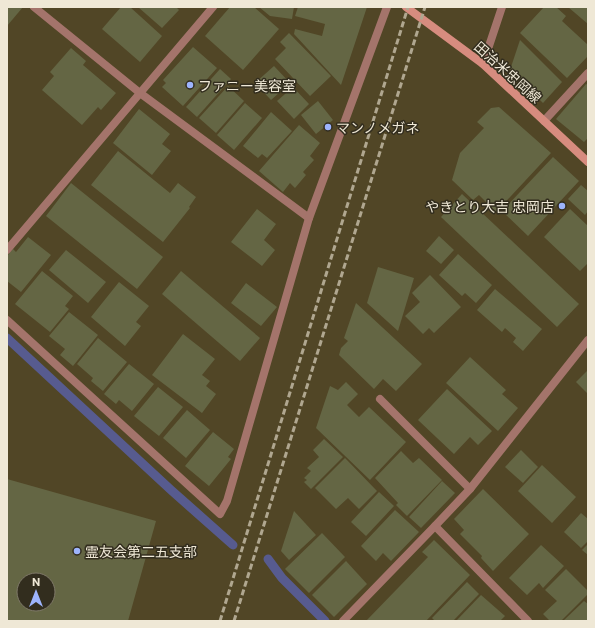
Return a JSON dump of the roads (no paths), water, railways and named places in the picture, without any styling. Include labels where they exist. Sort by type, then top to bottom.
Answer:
[{"type":"main road","name":"田治米忠岡線","points":[[406,7],[483,64],[588,162]]},
{"type":"street","points":[[34,7],[140,93],[309,218]]},
{"type":"street","points":[[7,250],[213,7]]},
{"type":"street","points":[[7,320],[220,514],[227,501],[309,218],[387,7]]},
{"type":"street","points":[[483,64],[502,7]]},
{"type":"street","points":[[544,121],[588,73]]},
{"type":"street","points":[[343,621],[470,489],[588,340]]},
{"type":"street","points":[[380,400],[470,489]]},
{"type":"street","points":[[435,526],[528,621]]},
{"type":"waterway","points":[[7,338],[171,490],[233,545]]},
{"type":"waterway","points":[[268,559],[282,578],[325,621]]},
{"type":"railway","points":[[220,621],[408,7]]},
{"type":"railway","points":[[234,621],[425,7]]},
{"type":"place","name":"ファニー美容室","points":[[190,85]]},
{"type":"place","name":"マンノメガネ","points":[[328,127]]},
{"type":"place","name":"やきとり大吉 忠岡店","points":[[562,206]]},
{"type":"place","name":"霊友会第二五支部","points":[[77,551]]}]
